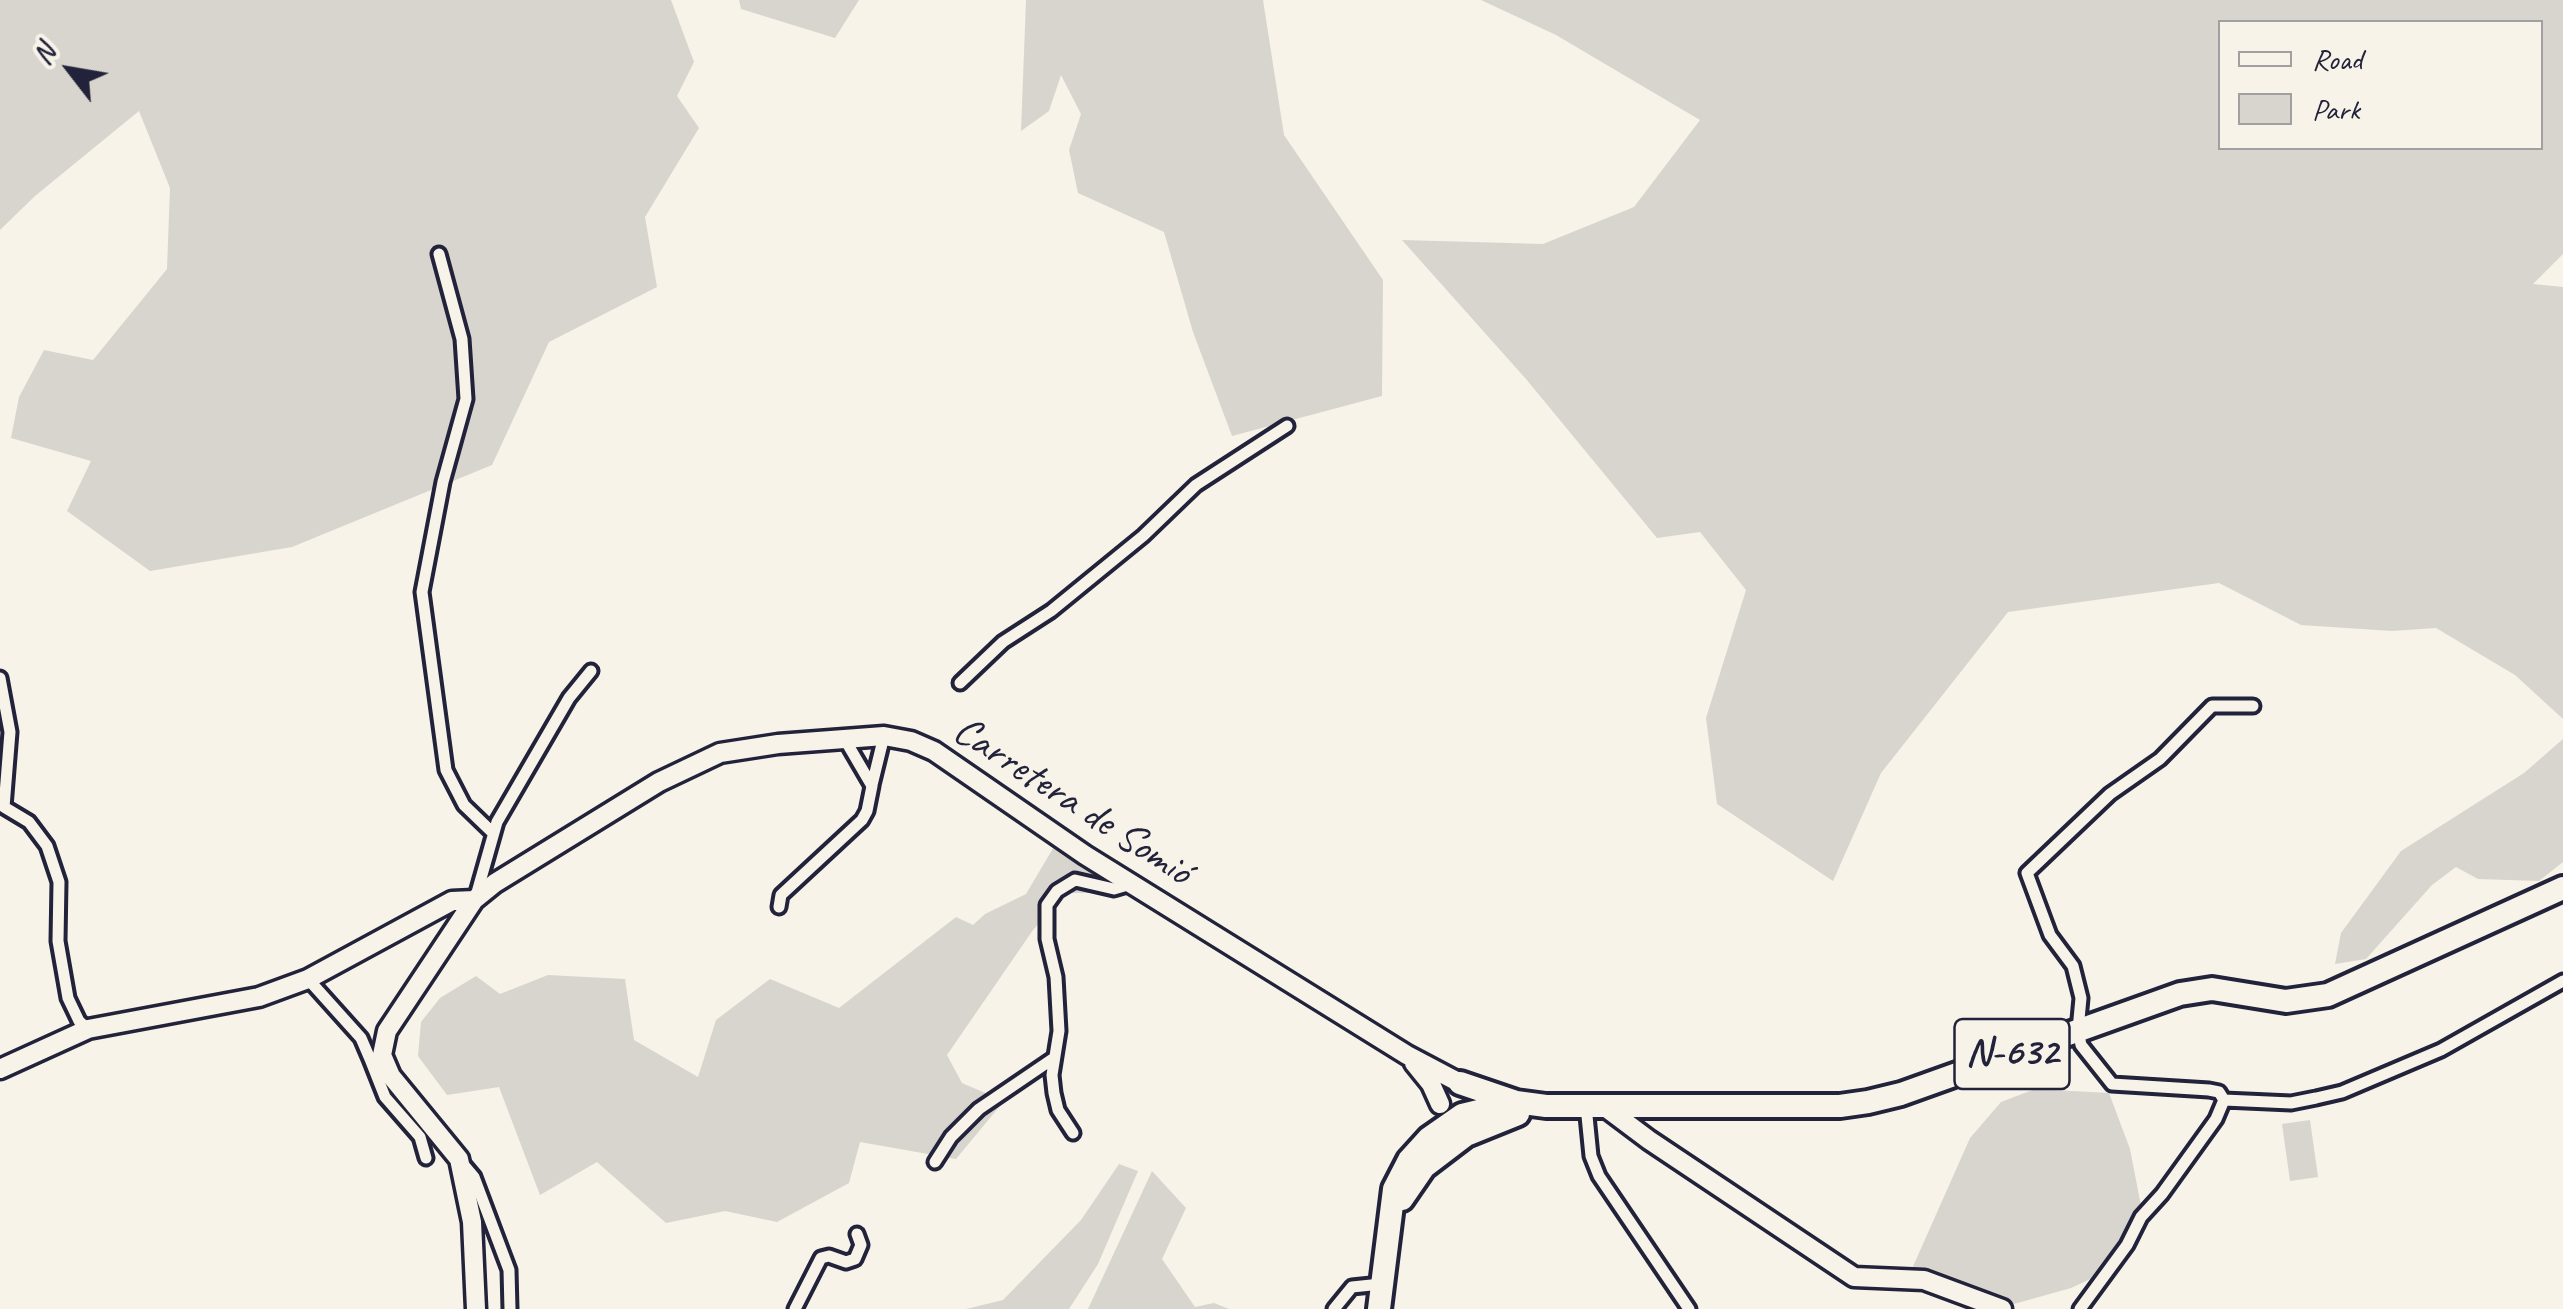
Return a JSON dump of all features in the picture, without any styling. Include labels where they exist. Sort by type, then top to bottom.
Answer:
[{"type":"highway","name":"N-632","points":[[1380,1309],[1391,1214],[1400,1176],[1430,1138],[1462,1115],[1516,1102],[1546,1106],[1840,1106],[1868,1102],[1901,1094],[2196,990],[2286,1001],[2328,995],[2563,888]]},
{"type":"highway","points":[[1424,1167],[1456,1132],[1462,1115],[1460,1083],[1516,1102]]},
{"type":"highway","points":[[1430,1138],[1440,1104],[1462,1115],[1494,1122]]},
{"type":"highway","name":"N-632","points":[[1391,1214],[1424,1167],[1466,1135],[1546,1106]]},
{"type":"street","points":[[439,254],[462,339],[466,400],[443,482],[422,592],[446,770],[464,805],[493,833]]},
{"type":"street","points":[[960,684],[1003,642],[1051,610],[1196,486],[1287,426]]},
{"type":"street","points":[[0,1069],[88,1029],[259,997],[308,980],[452,902],[474,900],[493,833],[569,698],[591,671]]},
{"type":"street","points":[[0,678],[10,732],[2,811],[29,822],[47,846],[59,882],[58,941],[68,998],[79,1021],[88,1029]]},
{"type":"street","points":[[2224,1100],[2218,1092],[2208,1090],[2112,1084],[2081,1045],[2081,998],[2073,966],[2050,935],[2027,872],[2110,794],[2160,759],[2212,706],[2252,706]]},
{"type":"street","points":[[779,907],[781,895],[862,820],[884,736]]},
{"type":"street","name":"Carretera de Somió","points":[[376,1057],[394,1018],[474,900],[495,883],[659,782],[720,752],[884,736],[934,751],[1131,884],[1407,1056],[1460,1083]]},
{"type":"street","points":[[844,738],[872,786]]},
{"type":"street","points":[[1073,1134],[1058,1110],[1052,1075],[1059,1032],[1056,976],[1047,939],[1047,905],[1057,891],[1075,880],[1114,889],[1131,884]]},
{"type":"street","points":[[308,980],[361,1038],[474,1178],[509,1270],[510,1309]]},
{"type":"street","points":[[2224,1100],[2291,1103],[2342,1092],[2441,1050],[2563,980]]},
{"type":"street","points":[[1407,1056],[1432,1084],[1440,1104]]},
{"type":"street","points":[[376,1057],[385,1097],[420,1137],[426,1158]]},
{"type":"street","points":[[936,1162],[952,1137],[979,1109],[1054,1058]]},
{"type":"street","points":[[2080,1309],[2127,1245],[2142,1217],[2216,1119],[2224,1100]]},
{"type":"street","points":[[1689,1309],[1599,1176],[1588,1143],[1595,1106],[1854,1277],[1924,1280],[2002,1309]]},
{"type":"street","points":[[459,1159],[472,1222],[476,1309]]},
{"type":"street","points":[[795,1309],[821,1258],[828,1256],[846,1262],[855,1259],[860,1245],[858,1234]]},
{"type":"street","points":[[1334,1309],[1352,1287],[1382,1284]]},
{"type":"green space","points":[[0,0],[671,0],[694,62],[677,96],[699,128],[645,217],[657,287],[549,342],[492,465],[292,547],[150,571],[67,511],[91,461],[11,438],[19,397],[44,350],[93,360],[167,269],[170,188],[139,111],[35,196],[0,230]]},
{"type":"green space","points":[[739,0],[859,0],[835,38],[741,9]]},
{"type":"green space","points":[[1026,0],[1263,0],[1284,135],[1383,280],[1382,396],[1232,436],[1193,332],[1164,232],[1078,193],[1069,150],[1081,114],[1061,75],[1049,111],[1021,131]]},
{"type":"green space","points":[[1481,0],[2563,0],[2563,254],[2533,284],[2563,287],[2563,719],[2515,675],[2436,628],[2392,631],[2301,625],[2219,583],[2008,612],[1881,773],[1833,881],[1717,804],[1706,718],[1746,590],[1700,532],[1657,538],[1526,379],[1402,240],[1543,244],[1634,207],[1700,120],[1556,35]]},
{"type":"green space","points":[[2563,739],[2563,862],[2539,881],[2478,879],[2456,867],[2432,885],[2366,959],[2335,964],[2341,933],[2401,851],[2524,773]]},
{"type":"green space","points":[[1055,845],[1111,882],[1089,893],[1066,893],[1033,930],[947,1055],[962,1083],[1004,1101],[956,1159],[860,1142],[849,1183],[777,1222],[725,1211],[666,1223],[597,1162],[540,1195],[499,1087],[447,1095],[418,1056],[421,1022],[440,998],[476,976],[500,994],[548,975],[625,979],[634,1040],[698,1077],[716,1020],[770,979],[839,1008],[956,917],[973,925],[985,914],[1026,894]]},
{"type":"green space","points":[[2035,1089],[2109,1093],[2130,1149],[2141,1206],[2130,1230],[2099,1275],[2071,1288],[2014,1304],[1940,1275],[1911,1271],[1970,1138],[2001,1102]]},
{"type":"green space","points":[[2310,1120],[2318,1177],[2290,1181],[2282,1124]]},
{"type":"green space","points":[[1119,1164],[1138,1171],[1098,1264],[1069,1309],[966,1309],[1003,1300],[1081,1220]]},
{"type":"green space","points":[[1152,1171],[1186,1208],[1162,1259],[1195,1307],[1214,1303],[1229,1309],[1088,1309]]}]
